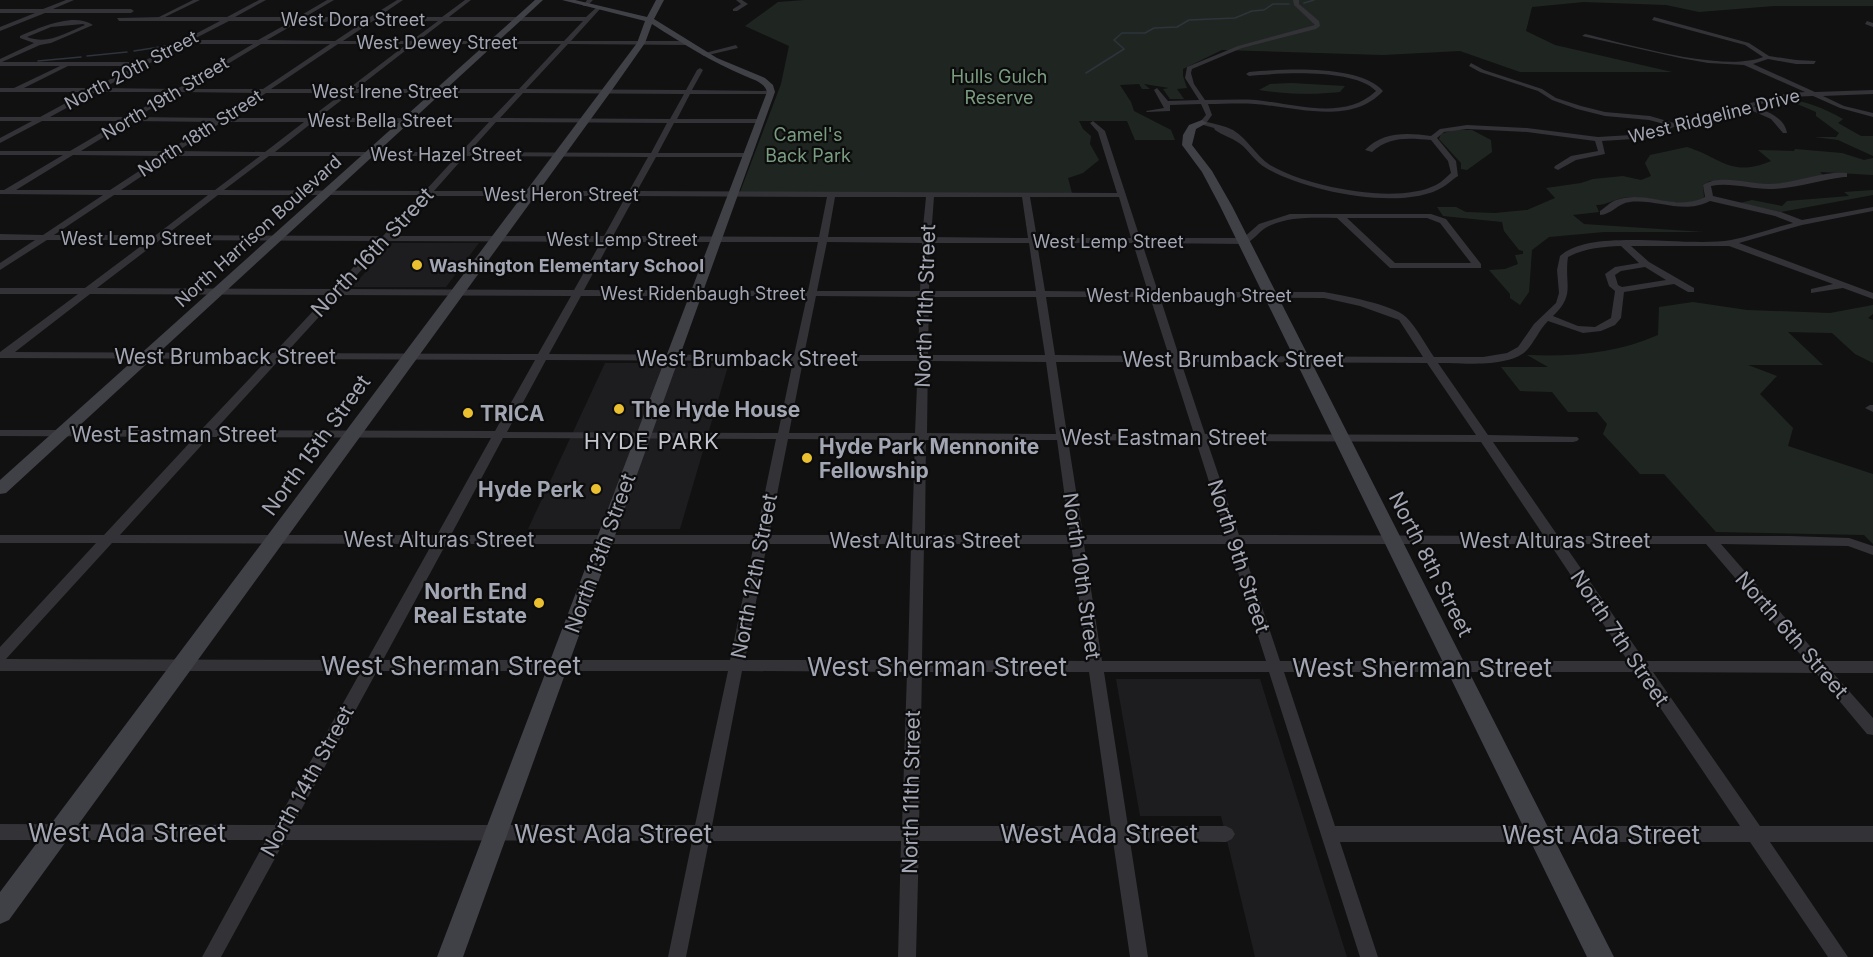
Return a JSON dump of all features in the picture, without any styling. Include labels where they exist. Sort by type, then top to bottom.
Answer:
[{"type":"street","points":[[0,29],[71,0]]},
{"type":"street","points":[[158,19],[197,0]]},
{"type":"street","name":"North 20th Street","points":[[0,141],[263,0]]},
{"type":"street","name":"North 19th Street","points":[[2,193],[331,0]]},
{"type":"street","name":"North 18th Street","points":[[0,267],[400,0]]},
{"type":"street","points":[[2,356],[468,0]]},
{"type":"street","name":"North Harrison Boulevard","points":[[516,19],[533,0]]},
{"type":"street","name":"North Harrison Boulevard","points":[[0,475],[140,356],[539,0]]},
{"type":"street","points":[[566,0],[588,2],[598,8],[632,15],[652,16],[704,54],[768,87]]},
{"type":"street","name":"North 15th Street","points":[[0,912],[606,91],[640,43],[660,0]]},
{"type":"street","points":[[735,10],[745,4],[739,0]]},
{"type":"street","points":[[1205,103],[1189,81],[1187,75],[1189,68],[1240,46],[1314,28],[1318,25],[1296,4],[1296,0]]},
{"type":"street","name":"North 16th Street","points":[[0,656],[598,8]]},
{"type":"street","points":[[0,10],[139,11]]},
{"type":"street","points":[[151,11],[174,11]]},
{"type":"street","name":"West Dora Street","points":[[119,19],[588,19]]},
{"type":"street","points":[[1654,19],[1747,44],[1767,57],[1814,62]]},
{"type":"street","points":[[0,62],[39,43],[59,39],[89,24],[50,25],[22,36],[39,43]]},
{"type":"street","points":[[1585,36],[1666,55],[1717,62],[1763,61],[1767,57]]},
{"type":"street","name":"West Dewey Street","points":[[184,42],[688,43]]},
{"type":"street","points":[[704,54],[736,47]]},
{"type":"street","points":[[0,62],[144,64]]},
{"type":"street","points":[[1743,62],[1842,107],[1873,115]]},
{"type":"street","points":[[0,97],[69,64]]},
{"type":"street","points":[[1471,65],[1482,71],[1540,90],[1554,99],[1579,108],[1605,114],[1650,118],[1674,125]]},
{"type":"street","name":"North 14th Street","points":[[210,957],[700,70]]},
{"type":"street","points":[[1166,103],[1255,102],[1303,109],[1335,109],[1368,102],[1380,91],[1374,84],[1354,77],[1292,73],[1249,74]]},
{"type":"street","name":"West Irene Street","points":[[0,90],[688,92],[768,87]]},
{"type":"street","name":"North 13th Street","points":[[450,957],[643,435],[735,194],[760,121],[768,87]]},
{"type":"street","points":[[1149,111],[1168,110],[1157,90]]},
{"type":"street","points":[[1811,92],[1873,92]]},
{"type":"street","name":"West Ridgeline Drive","points":[[1433,138],[1442,130],[1467,127],[1527,130],[1598,139],[1634,138],[1649,136],[1674,125],[1789,95],[1811,92]]},
{"type":"street","name":"North 8th Street","points":[[1205,103],[1209,116],[1200,124],[1192,127],[1187,145],[1207,171],[1244,241],[1301,360],[1601,957]]},
{"type":"street","points":[[1742,108],[1773,117],[1782,124],[1785,132]]},
{"type":"street","name":"West Bella Street","points":[[0,119],[760,121]]},
{"type":"street","name":"North 9th Street","points":[[1093,123],[1101,131],[1369,957]]},
{"type":"street","points":[[1200,124],[1218,127],[1217,129],[1240,141],[1268,167],[1314,185],[1343,192],[1400,195],[1437,188],[1455,174],[1452,161],[1433,138],[1389,138],[1376,142],[1369,150]]},
{"type":"street","points":[[1558,168],[1575,159],[1602,152],[1598,139]]},
{"type":"street","name":"West Hazel Street","points":[[0,153],[749,155]]},
{"type":"street","points":[[1821,171],[1832,176]]},
{"type":"street","points":[[1709,198],[1707,185],[1713,183],[1777,187],[1844,175]]},
{"type":"street","name":"West Heron Street","points":[[2,193],[1122,195]]},
{"type":"street","name":"North 12th Street","points":[[677,957],[832,194]]},
{"type":"street","name":"North 11th Street","points":[[907,957],[926,240],[930,195]]},
{"type":"street","name":"North 10th Street","points":[[1026,195],[1139,957]]},
{"type":"street","points":[[1598,205],[1607,211],[1617,202],[1631,199],[1691,204],[1703,202],[1709,198],[1778,214],[1801,223]]},
{"type":"street","points":[[1622,243],[1730,243],[1801,223],[1873,209]]},
{"type":"street","points":[[1244,241],[1262,226],[1283,217],[1339,216],[1437,218],[1443,221],[1479,266],[1393,266],[1339,216]]},
{"type":"street","name":"West Lemp Street","points":[[0,237],[1244,241]]},
{"type":"street","points":[[1622,243],[1646,264],[1691,290]]},
{"type":"street","name":"West Brumback Street","points":[[2,356],[1494,359],[1510,356],[1522,349],[1537,326],[1560,304],[1564,293],[1563,263],[1569,251],[1589,245],[1622,243]]},
{"type":"street","points":[[1730,243],[1873,296]]},
{"type":"street","points":[[1646,264],[1624,267],[1610,274],[1614,286],[1620,290],[1675,281]]},
{"type":"street","points":[[1814,291],[1844,285]]},
{"type":"street","points":[[1547,317],[1581,330],[1598,330],[1614,321],[1617,316],[1620,290]]},
{"type":"street","name":"West Ridenbaugh Street","points":[[0,291],[1270,295],[1342,298],[1402,318]]},
{"type":"street","name":"North 7th Street","points":[[1402,318],[1839,957]]},
{"type":"street","name":"North Harrison Boulevard","points":[[0,489],[61,434],[140,356]]},
{"type":"street","name":"West Eastman Street","points":[[0,434],[1573,439]]},
{"type":"street","name":"West Alturas Street","points":[[0,539],[1790,540],[1849,542],[1873,551]]},
{"type":"street","name":"North 6th Street","points":[[1710,540],[1873,729]]},
{"type":"street","name":"West Sherman Street","points":[[0,665],[1873,667]]},
{"type":"street","name":"West Ada Street","points":[[0,832],[1226,834]]},
{"type":"street","name":"West Ada Street","points":[[1329,834],[1873,834]]},
{"type":"shaded area","name":"Washington Elementary School","points":[[392,243],[479,243],[446,287],[352,287]]},
{"type":"shaded area","points":[[605,363],[729,363],[680,529],[528,529]]},
{"type":"shaded area","points":[[1116,679],[1260,679],[1347,957],[1255,957],[1221,816],[1140,816]]},
{"type":"green space","name":"Hulls Gulch Reserve","points":[[804,0],[1873,0],[1873,6],[1774,6],[1699,12],[1666,5],[1584,2],[1532,7],[1526,31],[1555,45],[1672,72],[1520,72],[1460,51],[1383,55],[1222,50],[1183,69],[1187,88],[1177,89],[1184,99],[1170,99],[1163,89],[1169,88],[1144,84],[1150,89],[1142,89],[1139,84],[1120,85],[1134,111],[1171,130],[1175,140],[1135,140],[1127,121],[1079,121],[1083,129],[1091,136],[1090,144],[1099,160],[1083,173],[1068,178],[1072,193],[740,192],[781,84],[789,46],[745,26],[778,2]]},
{"type":"green space","points":[[1270,84],[1345,86],[1340,92],[1319,94],[1259,90]]},
{"type":"green space","points":[[1783,98],[1821,108],[1843,119],[1838,123],[1861,136],[1873,136],[1873,156],[1838,140],[1814,137],[1836,137],[1839,133],[1816,116],[1816,112]]},
{"type":"green space","points":[[1453,130],[1472,130],[1491,140],[1492,152],[1467,170],[1461,169],[1461,163],[1439,139],[1441,134]]},
{"type":"green space","points":[[1687,147],[1727,164],[1746,168],[1771,161],[1758,150],[1794,151],[1795,149],[1842,153],[1864,160],[1873,158],[1873,175],[1820,172],[1824,176],[1774,185],[1710,181],[1703,185],[1704,197],[1697,201],[1678,202],[1628,197],[1596,205],[1599,212],[1573,215],[1584,224],[1704,232],[1604,232],[1549,237],[1532,250],[1529,292],[1520,305],[1510,298],[1510,294],[1489,270],[1505,269],[1518,264],[1515,255],[1523,254],[1523,251],[1519,250],[1504,231],[1502,222],[1443,216],[1437,207],[1456,207],[1466,212],[1495,213],[1527,210],[1555,198],[1546,188],[1623,176],[1641,180],[1651,176],[1645,163],[1650,155]]},
{"type":"green space","points":[[1873,190],[1873,195],[1781,212],[1740,203],[1752,200],[1782,206],[1787,201],[1849,196],[1844,192]]},
{"type":"green space","points":[[1693,302],[1747,310],[1830,313],[1873,305],[1873,314],[1868,318],[1873,320],[1873,363],[1855,354],[1832,333],[1788,332],[1823,365],[1748,365],[1777,376],[1760,394],[1793,428],[1788,446],[1873,474],[1873,544],[1864,535],[1716,532],[1664,474],[1640,474],[1603,434],[1607,424],[1597,412],[1568,412],[1552,392],[1520,391],[1501,367],[1548,367],[1527,355],[1561,355],[1611,350],[1642,341],[1658,335],[1659,307]]},
{"type":"waterway","points":[[1304,3],[1314,0]]},
{"type":"waterway","points":[[1086,73],[1124,49],[1114,40],[1122,33],[1145,33],[1154,28],[1177,27],[1189,20],[1235,18],[1252,11],[1264,10],[1273,4],[1289,4]]},
{"type":"waterway","points":[[309,23],[327,21]]},
{"type":"waterway","points":[[134,51],[166,46]]},
{"type":"waterway","points":[[87,56],[127,52]]},
{"type":"waterway","points":[[38,61],[81,57]]},
{"type":"place","name":"Washington Elementary School","points":[[417,265]]},
{"type":"place","name":"The Hyde House","points":[[619,409]]},
{"type":"place","name":"TRICA","points":[[468,413]]},
{"type":"place","name":"Hyde Park Mennonite Fellowship","points":[[807,458]]},
{"type":"place","name":"Hyde Perk","points":[[596,489]]},
{"type":"place","name":"North End Real Estate","points":[[539,603]]},
{"type":"district","name":"HYDE PARK","points":[[652,441]]},
{"type":"park label","name":"Camel's Back Park","points":[[808,144]]}]
